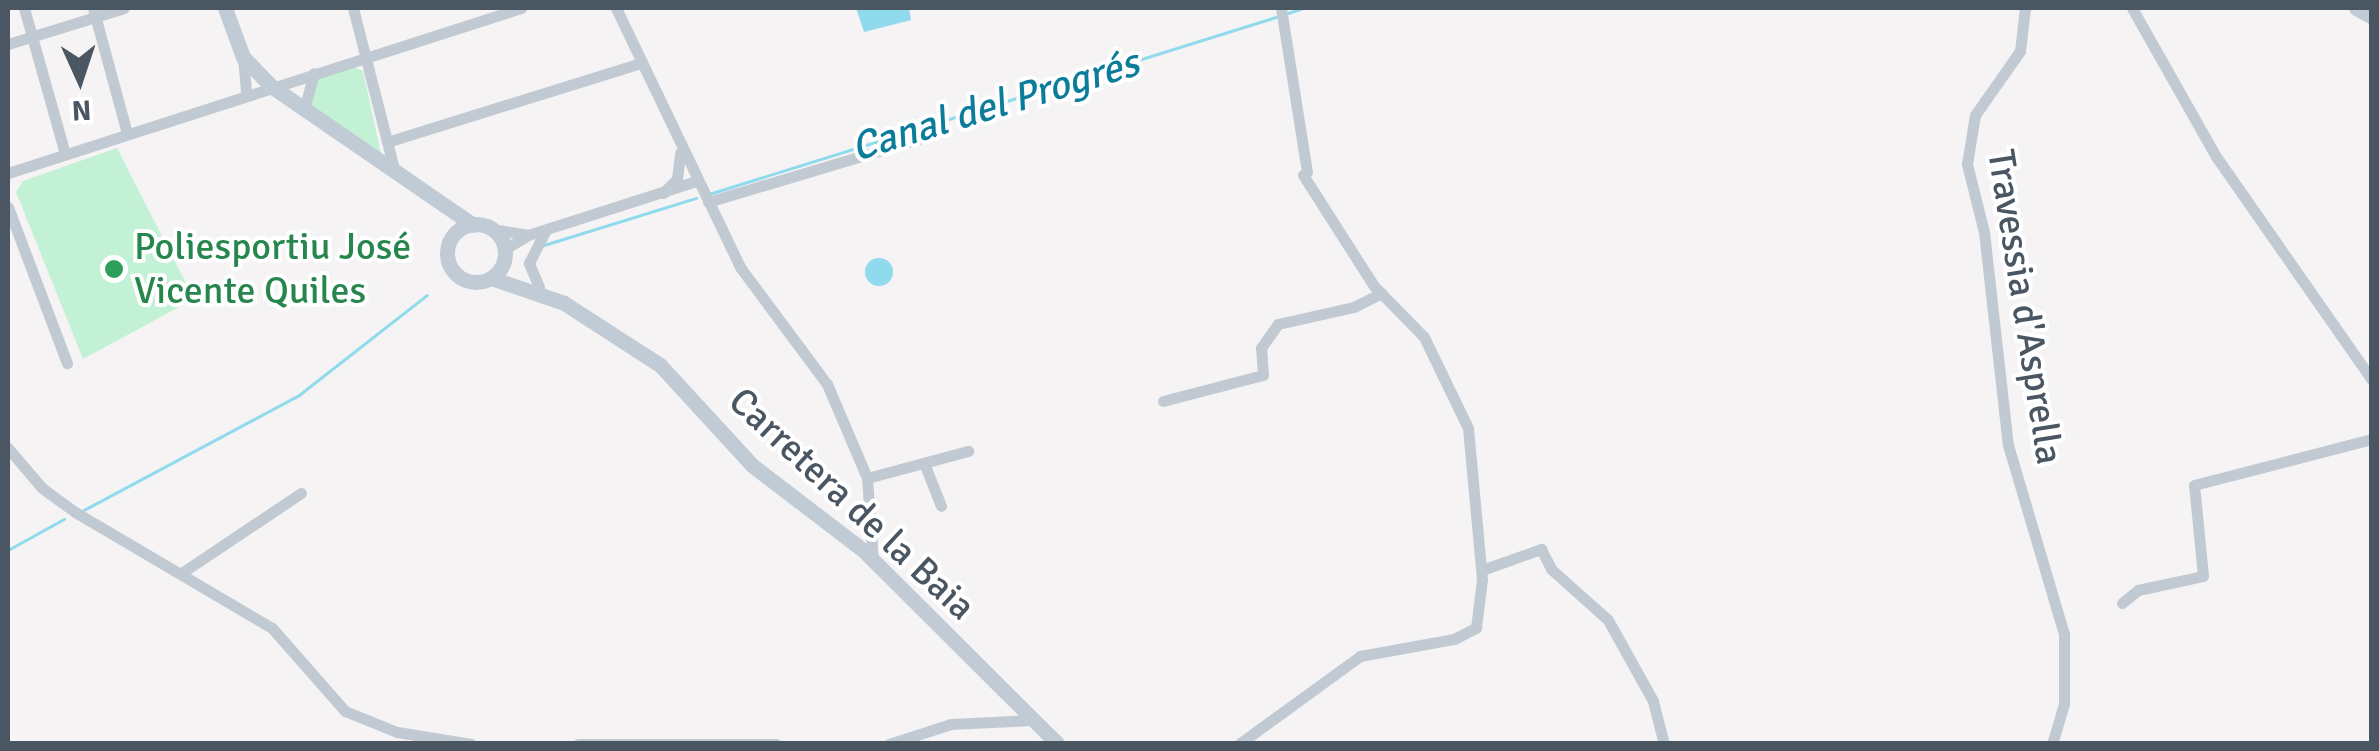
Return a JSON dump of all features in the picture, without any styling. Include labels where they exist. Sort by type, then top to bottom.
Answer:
[{"type":"main road","points":[[225,8],[243,57],[271,86],[438,206],[472,225],[492,229],[505,254],[491,278],[472,281],[452,268],[451,239],[438,206]]},
{"type":"main road","points":[[2356,8],[2372,17]]},
{"type":"main road","points":[[451,239],[472,225]]},
{"type":"main road","name":"Carretera de la Baia","points":[[505,254],[541,290]]},
{"type":"main road","name":"Carretera de la Baia","points":[[491,278],[541,290],[616,330],[660,364],[753,466],[873,561],[1058,744]]},
{"type":"street","points":[[24,8],[65,154]]},
{"type":"street","points":[[8,44],[94,12],[124,8]]},
{"type":"street","points":[[353,8],[396,177]]},
{"type":"street","points":[[8,173],[521,8]]},
{"type":"street","points":[[616,8],[694,178],[740,267],[827,384],[867,478],[873,561]]},
{"type":"street","points":[[1239,744],[1360,656],[1454,639],[1476,628],[1482,570],[1468,428],[1424,337],[1382,293],[1333,230],[1305,173],[1281,8]]},
{"type":"street","name":"Travessia d'Asprella","points":[[2025,8],[2020,51],[1983,101],[1966,144],[1984,232],[2008,445],[2064,634],[2064,704],[2052,744]]},
{"type":"street","points":[[2132,8],[2215,155],[2372,380]]},
{"type":"street","points":[[94,12],[128,133]]},
{"type":"street","points":[[243,57],[246,94]]},
{"type":"street","points":[[388,142],[640,63]]},
{"type":"street","points":[[304,110],[314,73]]},
{"type":"street","points":[[708,202],[934,134]]},
{"type":"street","points":[[660,196],[677,178],[679,146]]},
{"type":"street","points":[[492,229],[528,234],[546,230],[660,196],[694,178]]},
{"type":"street","points":[[8,207],[67,363]]},
{"type":"street","points":[[541,290],[529,263],[546,230]]},
{"type":"street","points":[[505,254],[528,234]]},
{"type":"street","points":[[1163,401],[1263,374],[1262,348],[1278,324],[1354,307],[1382,293]]},
{"type":"street","points":[[2122,603],[2138,590],[2202,576],[2194,485],[2372,439]]},
{"type":"street","points":[[8,448],[42,488],[76,512],[272,628],[346,711],[397,732],[470,744]]},
{"type":"street","points":[[867,478],[968,451]]},
{"type":"street","points":[[924,463],[941,506]]},
{"type":"street","points":[[183,572],[301,493]]},
{"type":"street","points":[[1482,570],[1541,548],[1551,569],[1608,620],[1652,701],[1664,744]]},
{"type":"street","points":[[889,744],[951,724],[1033,720]]},
{"type":"street","points":[[578,744],[776,744]]},
{"type":"green space","points":[[354,67],[363,71],[381,154],[306,103],[311,81]]},
{"type":"green space","name":"Poliesportiu José Vicente Quiles","points":[[117,148],[194,299],[83,359],[16,192],[23,181]]},
{"type":"water","points":[[856,8],[909,8],[911,20],[864,32]]},
{"type":"water","points":[[879,258],[889,262],[893,272],[889,282],[879,286],[869,282],[865,272],[869,262]]},
{"type":"waterway","name":"Canal del Progrés","points":[[1288,13],[1303,8]]},
{"type":"waterway","name":"Canal del Progrés","points":[[709,194],[1279,16]]},
{"type":"waterway","points":[[544,245],[696,198]]},
{"type":"waterway","points":[[82,511],[299,395],[427,295]]},
{"type":"waterway","points":[[8,550],[64,519]]},
{"type":"place","name":"Poliesportiu José Vicente Quiles","points":[[114,269]]}]
